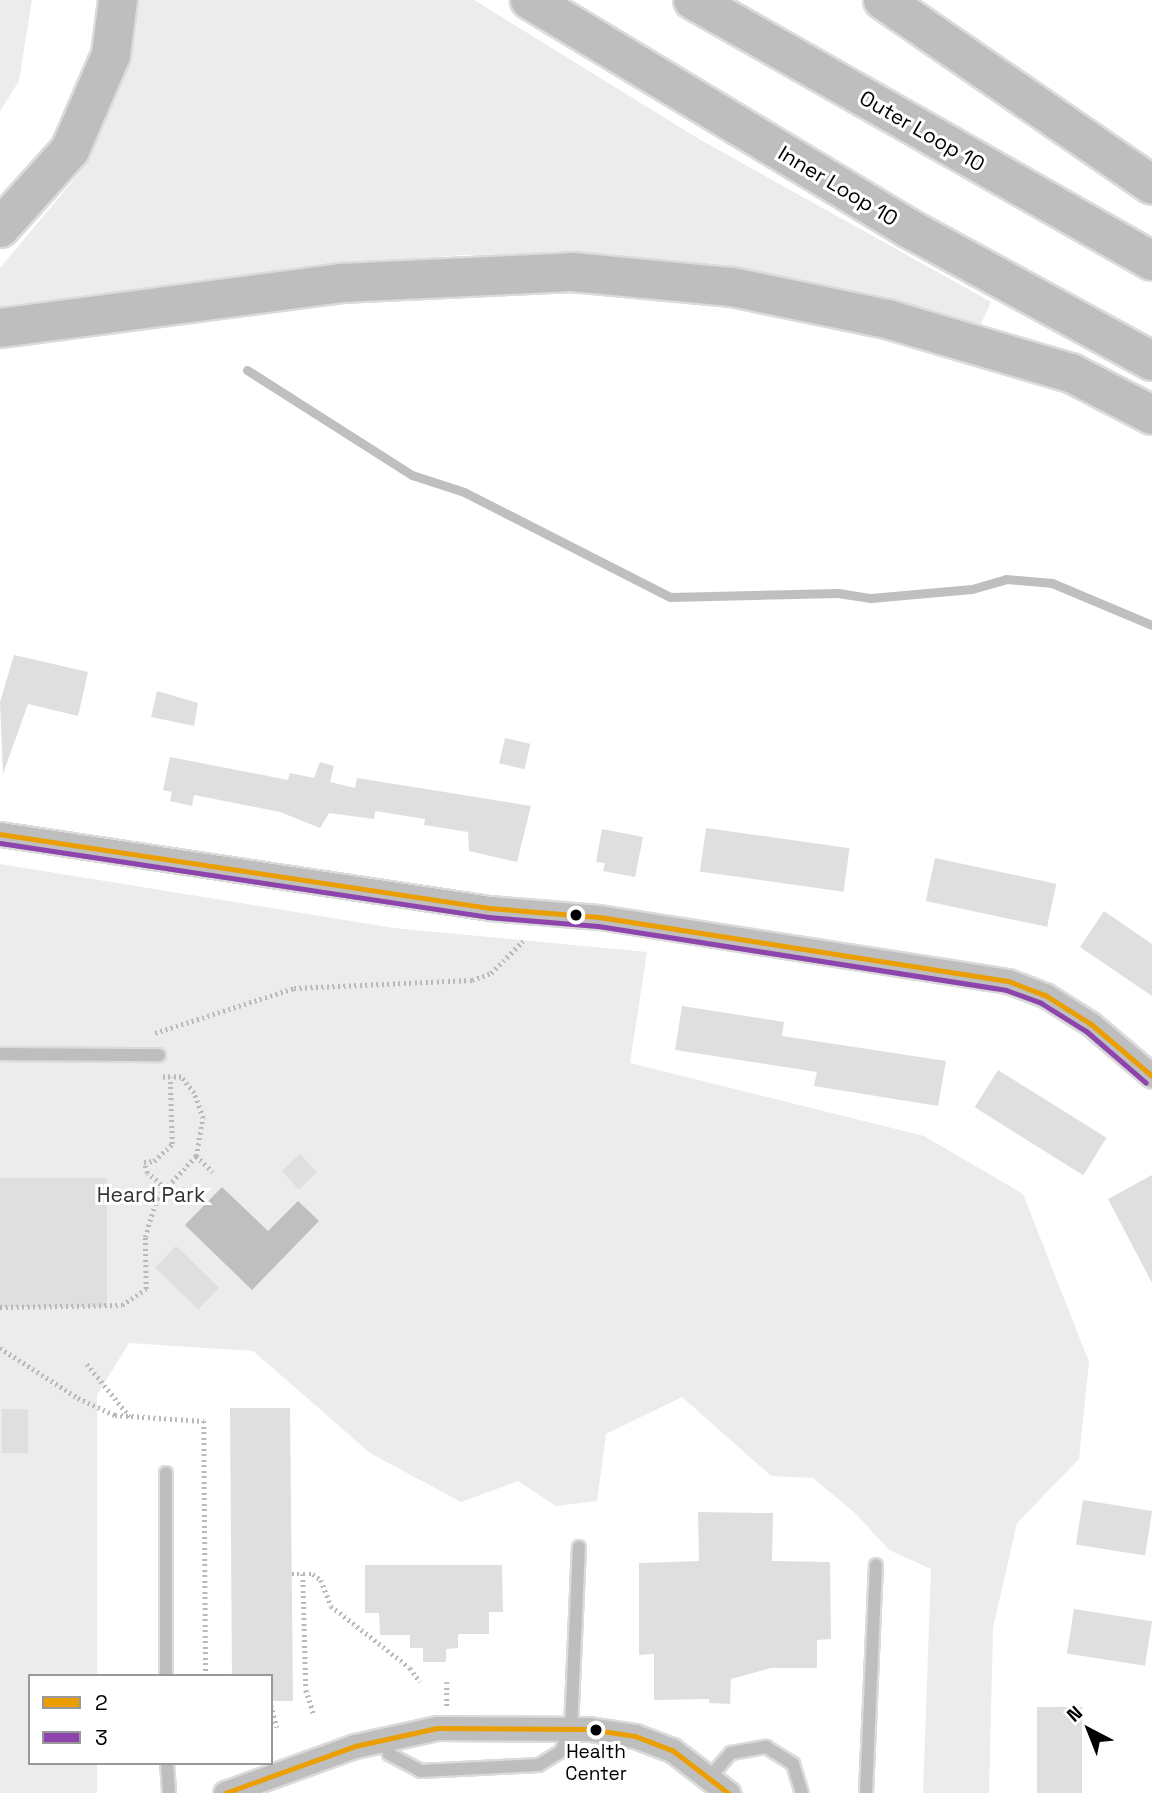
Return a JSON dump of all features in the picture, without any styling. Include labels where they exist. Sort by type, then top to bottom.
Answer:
[{"type":"highway","points":[[0,228],[70,150],[111,55],[118,0]]},
{"type":"highway","name":"Inner Loop 10","points":[[530,0],[908,228],[1152,361]]},
{"type":"highway","name":"Outer Loop 10","points":[[693,0],[1152,261]]},
{"type":"highway","points":[[883,0],[1152,185]]},
{"type":"highway","points":[[0,328],[341,283],[572,272],[732,287],[887,319],[1071,373],[1152,415]]},
{"type":"street","points":[[0,834],[489,908],[599,917],[1008,981],[1045,995],[1091,1024],[1152,1076]]},
{"type":"street","points":[[225,1793],[383,1738],[437,1728],[571,1729],[635,1736],[672,1750],[710,1777],[727,1793]]},
{"type":"lane","points":[[0,1054],[159,1055]]},
{"type":"lane","points":[[166,1473],[166,1674]]},
{"type":"lane","points":[[383,1738],[389,1754],[421,1771],[509,1769],[539,1765],[561,1751],[571,1729],[579,1547]]},
{"type":"lane","points":[[866,1793],[876,1565]]},
{"type":"lane","points":[[710,1777],[731,1753],[766,1747],[793,1764],[802,1793]]},
{"type":"lane","points":[[167,1765],[169,1793]]},
{"type":"path","points":[[146,1033],[159,1032],[294,988],[472,980],[491,972],[523,941]]},
{"type":"path","points":[[0,1307],[122,1305],[146,1289],[145,1237],[165,1188],[196,1156],[203,1118],[188,1085],[181,1077],[159,1077],[159,1032]]},
{"type":"path","points":[[165,1188],[147,1174],[144,1162],[154,1161],[172,1144],[170,1077]]},
{"type":"path","points":[[196,1156],[213,1172]]},
{"type":"path","points":[[87,1364],[131,1418]]},
{"type":"path","points":[[292,1574],[303,1574],[321,1580],[331,1606],[410,1668],[420,1682]]},
{"type":"path","points":[[303,1574],[306,1690],[314,1714]]},
{"type":"path","points":[[447,1682],[448,1712]]},
{"type":"path","points":[[273,1712],[277,1727]]},
{"type":"green space","points":[[0,0],[32,0],[19,81],[0,111]]},
{"type":"green space","points":[[138,0],[474,0],[699,139],[991,302],[980,326],[869,294],[739,269],[555,254],[463,255],[357,263],[32,308],[24,303],[0,307],[0,268],[81,171],[103,129],[135,34]]},
{"type":"green space","name":"Heard Park","points":[[0,864],[394,928],[647,952],[630,1063],[924,1136],[1023,1194],[1089,1362],[1079,1459],[1017,1523],[993,1628],[989,1793],[923,1793],[931,1569],[889,1550],[855,1513],[813,1478],[771,1476],[682,1397],[606,1434],[597,1501],[556,1506],[518,1481],[461,1502],[370,1453],[253,1351],[129,1343],[97,1395],[97,1674],[28,1674],[28,1765],[97,1765],[97,1793],[0,1793]]},
{"type":"shaded area","points":[[222,1187],[268,1231],[298,1201],[319,1221],[252,1290],[185,1225]]},
{"type":"building","points":[[14,655],[88,672],[78,716],[28,704],[3,774],[0,702]]},
{"type":"building","points":[[157,691],[198,703],[194,726],[151,717]]},
{"type":"building","points":[[505,738],[530,744],[524,769],[499,763]]},
{"type":"building","points":[[170,757],[288,780],[290,773],[314,778],[320,762],[334,766],[330,782],[355,788],[357,778],[531,806],[517,862],[469,851],[468,832],[424,825],[425,819],[375,811],[374,819],[329,813],[320,828],[280,812],[194,795],[192,806],[170,801],[172,792],[163,790]]},
{"type":"building","points":[[706,828],[850,848],[843,892],[700,872]]},
{"type":"building","points":[[602,829],[643,837],[635,877],[603,871],[605,863],[596,862]]},
{"type":"building","points":[[935,858],[1056,884],[1047,927],[926,901]]},
{"type":"building","points":[[1104,911],[1152,944],[1152,996],[1080,947]]},
{"type":"building","points":[[682,1006],[784,1022],[782,1036],[946,1061],[938,1106],[814,1086],[817,1072],[675,1050]]},
{"type":"building","points":[[998,1070],[1107,1138],[1083,1175],[975,1107]]},
{"type":"building","points":[[300,1154],[317,1172],[299,1189],[282,1171]]},
{"type":"building","points":[[1152,1175],[1152,1283],[1108,1199]]},
{"type":"building","points":[[0,1178],[107,1178],[107,1307],[0,1307]]},
{"type":"building","points":[[176,1246],[219,1288],[198,1309],[155,1268]]},
{"type":"building","points":[[230,1408],[290,1408],[293,1701],[273,1701],[273,1674],[232,1674]]},
{"type":"building","points":[[2,1409],[28,1409],[28,1453],[2,1453]]},
{"type":"building","points":[[1083,1500],[1152,1511],[1145,1555],[1076,1544]]},
{"type":"building","points":[[698,1512],[773,1513],[772,1561],[830,1562],[831,1639],[817,1640],[817,1668],[771,1668],[731,1679],[730,1704],[709,1703],[709,1699],[654,1700],[654,1654],[639,1655],[639,1563],[699,1561]]},
{"type":"building","points":[[365,1565],[502,1565],[503,1612],[489,1612],[489,1634],[458,1634],[458,1648],[446,1649],[446,1662],[423,1662],[423,1648],[410,1648],[410,1635],[380,1635],[379,1613],[365,1613]]},
{"type":"building","points":[[1074,1609],[1152,1621],[1145,1666],[1067,1653]]},
{"type":"building","points":[[1037,1707],[1082,1707],[1082,1793],[1037,1793]]},
{"type":"waterway","points":[[247,370],[412,475],[464,492],[670,597],[838,593],[871,598],[972,589],[1006,579],[1052,583],[1152,625]]},
{"type":"transit line","name":"2","points":[[0,834],[489,908],[599,917],[1008,981],[1045,995],[1091,1024],[1152,1076]]},
{"type":"transit line","name":"3","points":[[0,843],[488,917],[598,926],[1006,990],[1041,1003],[1086,1031],[1146,1083]]},
{"type":"transit line","name":"2","points":[[225,1793],[355,1746],[437,1728],[589,1729],[635,1736],[672,1750],[728,1793]]},
{"type":"place","name":"Health Center","points":[[596,1730]]}]
